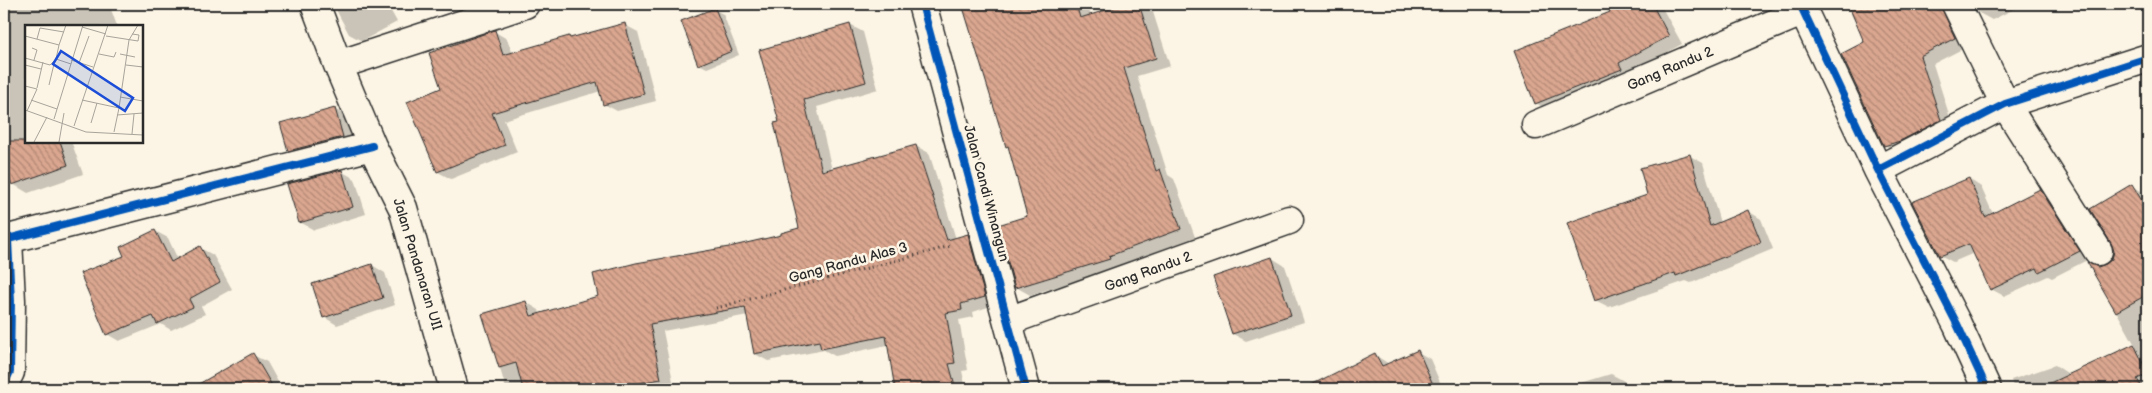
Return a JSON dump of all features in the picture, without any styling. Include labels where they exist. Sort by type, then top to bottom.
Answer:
[{"type":"street","name":"Jalan Pandanaran UII","points":[[315,4],[372,146],[403,208],[454,389]]},
{"type":"street","points":[[338,65],[525,4]]},
{"type":"street","name":"Jalan Candi Winangun","points":[[922,4],[1026,389]]},
{"type":"street","points":[[1956,4],[2005,104],[2098,251]]},
{"type":"street","points":[[1802,7],[1878,170],[1988,389]]},
{"type":"street","name":"Gang Randu 2","points":[[1536,126],[1802,7]]},
{"type":"street","points":[[1878,170],[2005,104],[2148,58]]},
{"type":"street","points":[[10,382],[12,301],[6,234],[372,146]]},
{"type":"street","name":"Gang Randu 2","points":[[1008,322],[1288,220]]},
{"type":"building","points":[[962,4],[1076,4],[1080,18],[1126,4],[1139,4],[1156,58],[1124,68],[1156,171],[1160,169],[1181,229],[1109,256],[1110,259],[1015,288],[998,225],[1027,216],[1008,146],[1006,147]]},
{"type":"building","points":[[1605,4],[1652,4],[1669,36],[1619,63],[1622,69],[1535,104],[1514,51],[1610,12]]},
{"type":"building","points":[[1848,4],[1940,4],[1955,38],[1920,56],[1941,120],[1900,141],[1884,146],[1841,54],[1864,42]]},
{"type":"building","points":[[715,8],[732,51],[698,65],[681,21]]},
{"type":"building","points":[[625,23],[644,94],[603,105],[597,82],[492,113],[505,145],[437,172],[407,102],[441,88],[429,53],[495,30],[503,55],[569,36],[570,38]]},
{"type":"building","points":[[850,24],[866,82],[804,100],[822,171],[916,145],[947,240],[968,234],[985,297],[961,304],[962,310],[946,313],[955,363],[949,364],[956,389],[895,389],[886,336],[821,349],[819,341],[754,354],[745,307],[650,324],[661,379],[608,389],[523,389],[516,363],[499,368],[482,314],[526,301],[531,316],[598,296],[593,274],[636,263],[729,247],[781,235],[781,233],[799,228],[774,123],[779,122],[759,50]]},
{"type":"building","points":[[335,108],[343,137],[288,151],[280,123]]},
{"type":"building","points":[[4,141],[60,142],[68,165],[12,185],[4,161]]},
{"type":"building","points":[[1690,154],[1710,226],[1748,210],[1761,242],[1676,276],[1675,273],[1594,301],[1567,223],[1647,195],[1640,168]]},
{"type":"building","points":[[342,170],[353,207],[299,223],[287,184]]},
{"type":"building","points":[[1969,178],[1985,217],[2040,189],[2080,251],[2039,272],[2037,268],[1990,290],[1969,244],[1940,256],[1912,202]]},
{"type":"building","points":[[2132,184],[2148,211],[2148,294],[2116,312],[2087,262],[2098,267],[2106,264],[2112,259],[2114,251],[2090,209]]},
{"type":"building","points":[[155,230],[171,262],[200,246],[220,282],[189,299],[193,307],[157,324],[153,316],[106,335],[80,273],[124,256],[120,247]]},
{"type":"building","points":[[1272,257],[1291,315],[1232,334],[1213,277]]},
{"type":"building","points":[[372,264],[383,298],[323,318],[312,284]]},
{"type":"building","points":[[2134,344],[2148,374],[2137,379],[2143,389],[2037,389]]},
{"type":"building","points":[[1418,350],[1435,389],[1303,389],[1375,353],[1382,366]]},
{"type":"building","points":[[253,353],[274,389],[190,389]]},
{"type":"cycle path","points":[[922,4],[1026,389]]},
{"type":"cycle path","points":[[1800,4],[1878,170],[1957,324],[1987,389]]},
{"type":"cycle path","points":[[1878,170],[2005,104],[2148,58]]},
{"type":"cycle path","points":[[4,384],[10,372],[11,301],[8,239],[372,146]]}]
